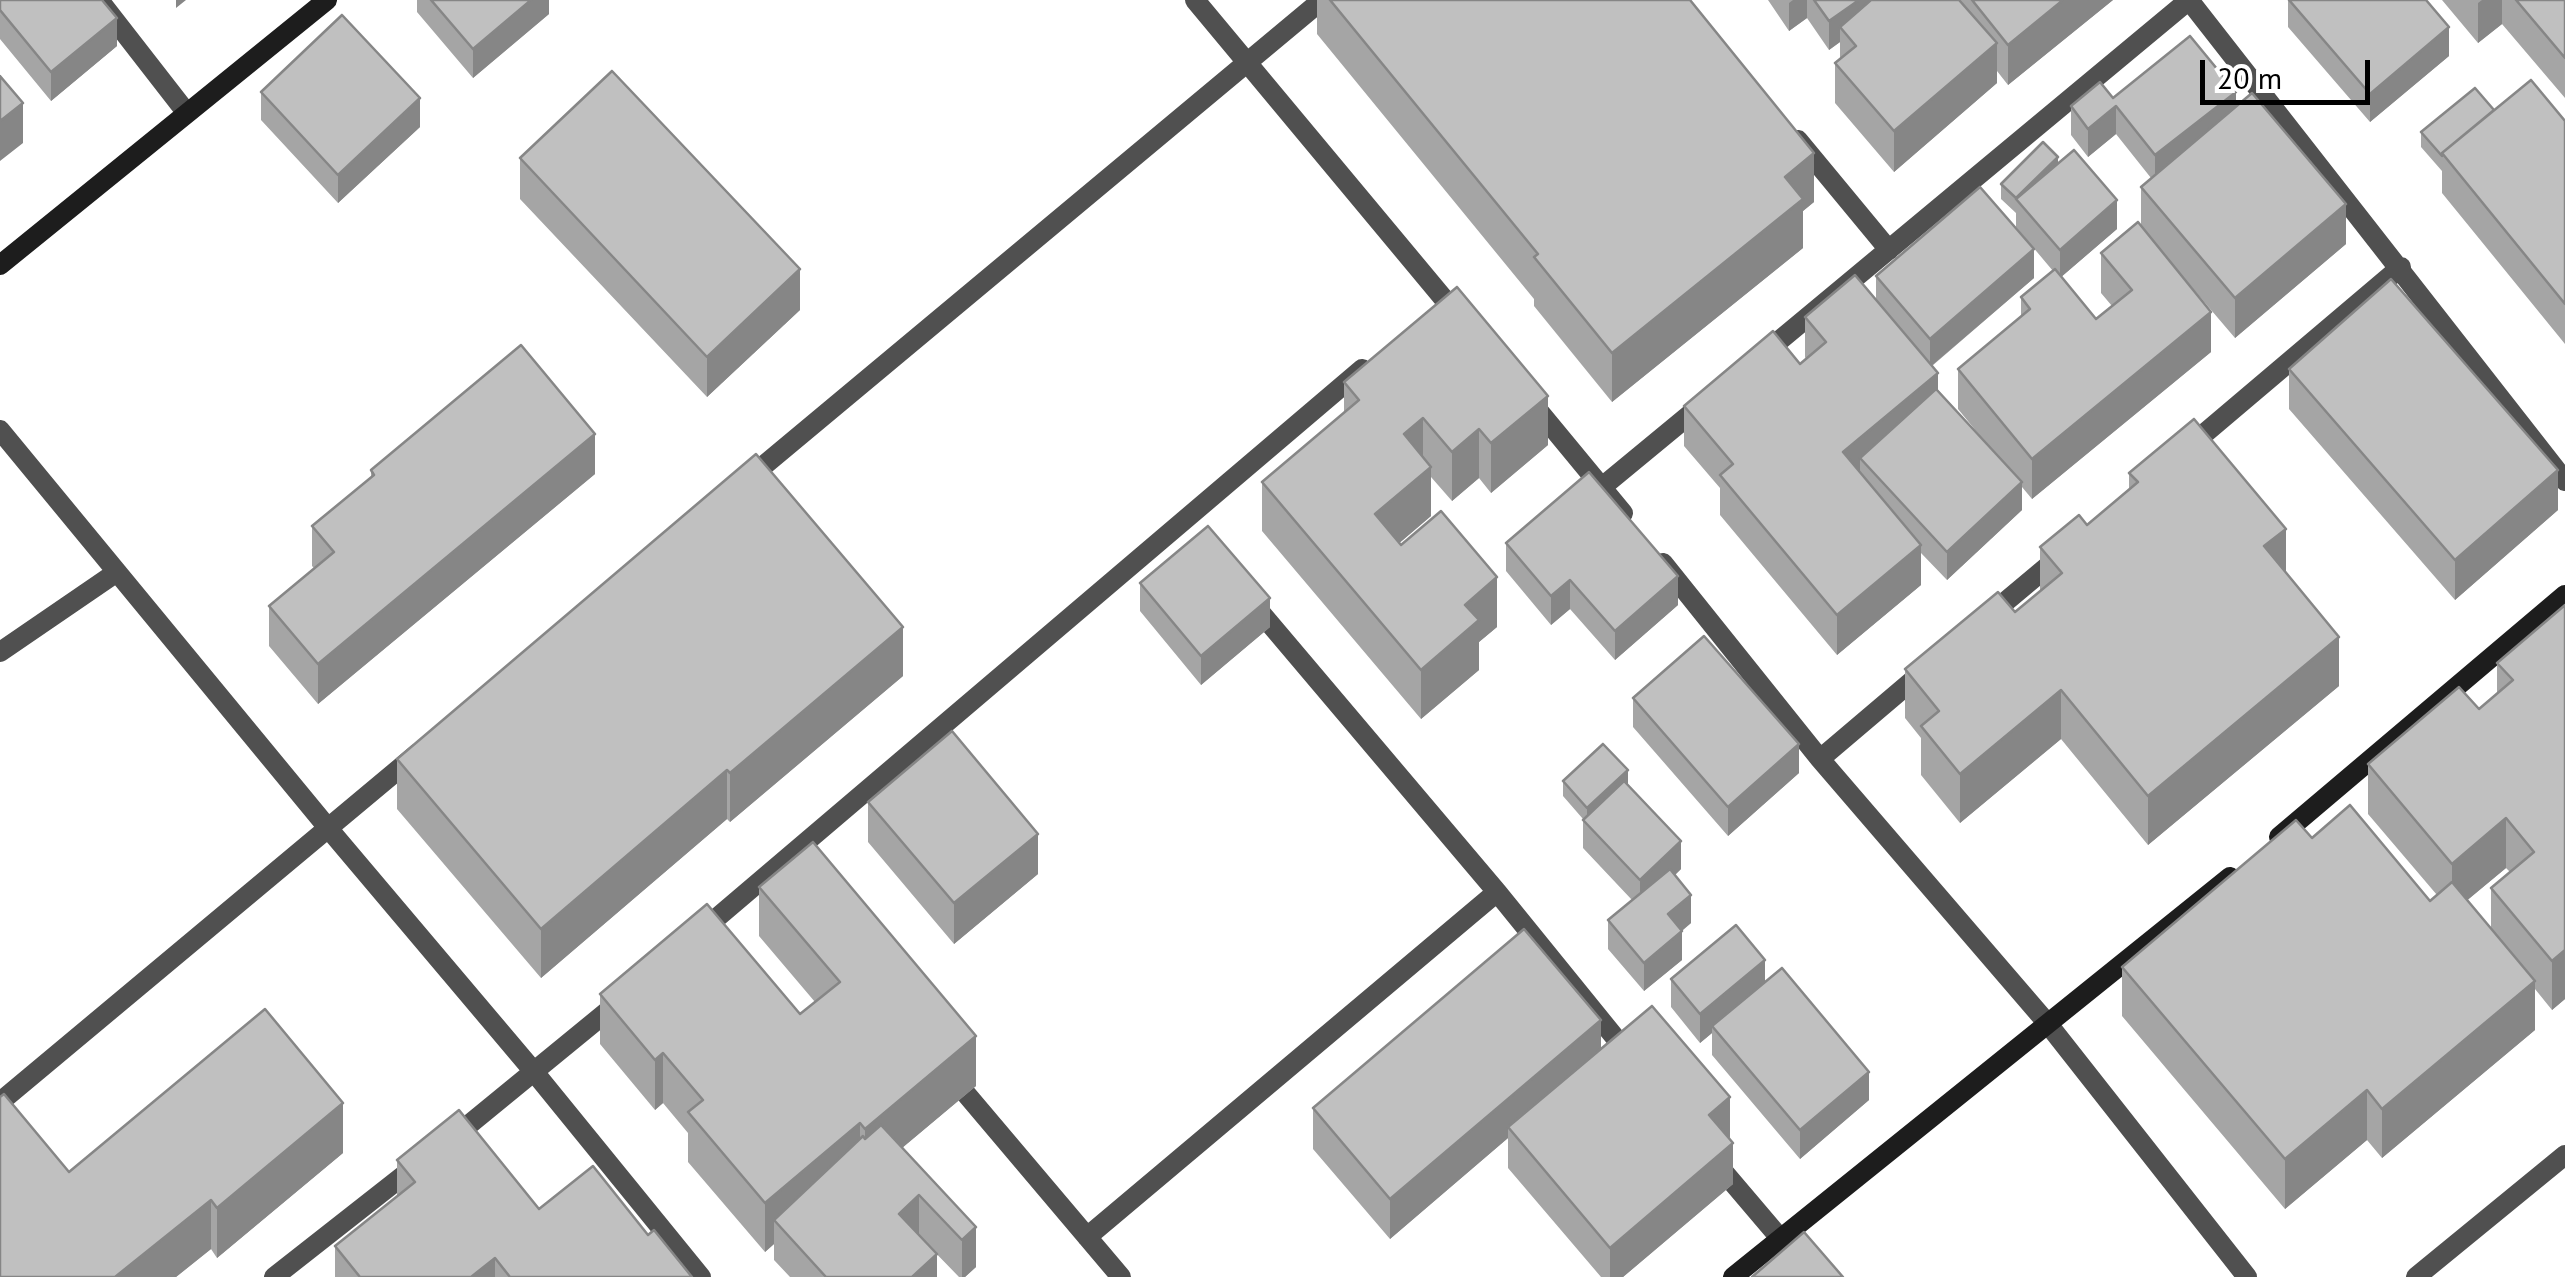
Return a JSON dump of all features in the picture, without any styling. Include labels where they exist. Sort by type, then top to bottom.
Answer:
[{"type":"street","points":[[99,0],[186,112]]},
{"type":"street","points":[[0,266],[327,0]]},
{"type":"street","points":[[1194,0],[1437,305],[1468,327]]},
{"type":"street","points":[[726,497],[1322,0]]},
{"type":"street","points":[[1753,362],[2189,0],[2565,482]]},
{"type":"street","points":[[1780,118],[1889,250]]},
{"type":"street","points":[[2162,469],[2401,267]]},
{"type":"street","points":[[686,945],[782,875],[1190,528],[1372,360]]},
{"type":"street","points":[[1517,385],[1820,759],[2048,1024],[2246,1277]]},
{"type":"street","points":[[1602,486],[1723,387]]},
{"type":"street","points":[[0,430],[700,1277]]},
{"type":"street","points":[[1969,633],[2073,545]]},
{"type":"street","points":[[0,652],[117,572]]},
{"type":"street","points":[[1246,595],[1644,1073]]},
{"type":"street","points":[[1732,1277],[2253,858],[2565,595]]},
{"type":"street","points":[[1820,759],[1939,658]]},
{"type":"street","points":[[0,1102],[435,739]]},
{"type":"street","points":[[1087,1236],[1497,892]]},
{"type":"street","points":[[274,1277],[535,1073],[641,983]]},
{"type":"street","points":[[938,1060],[1121,1277]]},
{"type":"street","points":[[1705,1149],[1813,1277]]},
{"type":"street","points":[[2416,1277],[2565,1154]]},
{"type":"building","points":[[0,0],[102,0],[117,18],[51,72],[0,10]]},
{"type":"building","points":[[431,0],[531,0],[473,49]]},
{"type":"building","points":[[1330,0],[1690,0],[1814,153],[1785,177],[1803,199],[1612,353],[1534,257],[1538,254]]},
{"type":"building","points":[[1814,0],[1859,0],[1829,21]]},
{"type":"building","points":[[1871,0],[1959,0],[1997,43],[1894,131],[1835,63],[1856,46],[1840,27]]},
{"type":"building","points":[[1972,0],[2063,0],[2008,45]]},
{"type":"building","points":[[2289,0],[2426,0],[2449,27],[2370,94]]},
{"type":"building","points":[[2516,0],[2565,0],[2565,58]]},
{"type":"building","points":[[342,15],[420,98],[338,175],[261,92]]},
{"type":"building","points":[[2190,36],[2236,92],[2155,155],[2116,106],[2088,129],[2071,106],[2100,82],[2113,98]]},
{"type":"building","points":[[612,71],[800,269],[707,357],[520,158]]},
{"type":"building","points":[[0,76],[23,103],[0,121]]},
{"type":"building","points":[[2531,80],[2565,121],[2565,304],[2442,153]]},
{"type":"building","points":[[2475,88],[2494,110],[2442,156],[2421,132]]},
{"type":"building","points":[[2252,93],[2346,204],[2235,298],[2141,187]]},
{"type":"building","points":[[2043,142],[2058,157],[2016,198],[2001,184]]},
{"type":"building","points":[[2074,150],[2117,200],[2060,250],[2016,199]]},
{"type":"building","points":[[1980,187],[2034,249],[1930,339],[1876,276]]},
{"type":"building","points":[[2138,222],[2211,312],[2032,459],[1958,369],[2030,309],[2021,297],[2055,269],[2096,319],[2132,290],[2101,253]]},
{"type":"building","points":[[1855,275],[1938,373],[1843,452],[1921,545],[1837,615],[1720,475],[1733,464],[1684,406],[1773,331],[1800,364],[1826,342],[1805,317]]},
{"type":"building","points":[[2391,279],[2558,470],[2455,560],[2289,369]]},
{"type":"building","points":[[1457,287],[1548,396],[1491,443],[1479,429],[1452,452],[1423,418],[1404,434],[1431,467],[1375,514],[1401,545],[1441,511],[1497,577],[1465,605],[1479,620],[1421,670],[1262,482],[1359,400],[1344,382]]},
{"type":"building","points":[[521,345],[595,434],[318,664],[269,606],[334,552],[312,526],[374,475],[371,470]]},
{"type":"building","points":[[1936,389],[2022,482],[1947,552],[1860,458]]},
{"type":"building","points":[[2194,419],[2286,529],[2264,546],[2339,637],[2148,796],[2061,690],[1960,774],[1921,726],[1939,711],[1905,669],[1998,592],[2015,612],[2062,573],[2040,547],[2079,515],[2087,525],[2138,482],[2129,473]]},
{"type":"building","points":[[756,454],[903,627],[541,929],[397,759]]},
{"type":"building","points":[[1589,472],[1678,576],[1615,631],[1570,580],[1551,596],[1506,543]]},
{"type":"building","points":[[1208,526],[1270,598],[1201,656],[1140,583]]},
{"type":"building","points":[[2565,605],[2565,950],[2552,961],[2491,888],[2534,852],[2506,818],[2452,864],[2368,764],[2459,687],[2479,709],[2513,680],[2497,663]]},
{"type":"building","points":[[1704,636],[1799,744],[1728,807],[1633,698]]},
{"type":"building","points":[[952,731],[1038,834],[954,903],[868,802]]},
{"type":"building","points":[[1603,744],[1628,770],[1587,808],[1563,781]]},
{"type":"building","points":[[1624,781],[1681,841],[1640,880],[1583,820]]},
{"type":"building","points":[[2350,805],[2430,901],[2452,882],[2535,981],[2382,1109],[2367,1090],[2285,1159],[2122,967],[2296,820],[2312,838]]},
{"type":"building","points":[[813,842],[976,1036],[865,1129],[860,1123],[765,1203],[688,1112],[703,1100],[663,1053],[655,1060],[600,994],[707,904],[800,1014],[840,982],[759,887]]},
{"type":"building","points":[[1670,869],[1691,895],[1668,914],[1682,931],[1644,963],[1608,920]]},
{"type":"building","points":[[1736,925],[1765,960],[1700,1014],[1671,979]]},
{"type":"building","points":[[1524,929],[1601,1020],[1390,1199],[1313,1108]]},
{"type":"building","points":[[1782,968],[1869,1072],[1800,1130],[1712,1026]]},
{"type":"building","points":[[1652,1006],[1730,1097],[1709,1115],[1733,1143],[1610,1248],[1508,1127]]},
{"type":"building","points":[[265,1009],[343,1103],[217,1208],[211,1200],[115,1277],[0,1277],[0,1097],[4,1094],[69,1172]]},
{"type":"building","points":[[459,1110],[539,1209],[593,1166],[648,1235],[654,1230],[692,1277],[510,1277],[495,1258],[471,1277],[360,1277],[335,1246],[415,1182],[397,1160]]},
{"type":"building","points":[[881,1125],[976,1227],[962,1240],[919,1195],[899,1214],[937,1254],[912,1277],[826,1277],[774,1220],[863,1136],[865,1139]]},
{"type":"building","points":[[1804,1232],[1843,1277],[1752,1277]]}]
